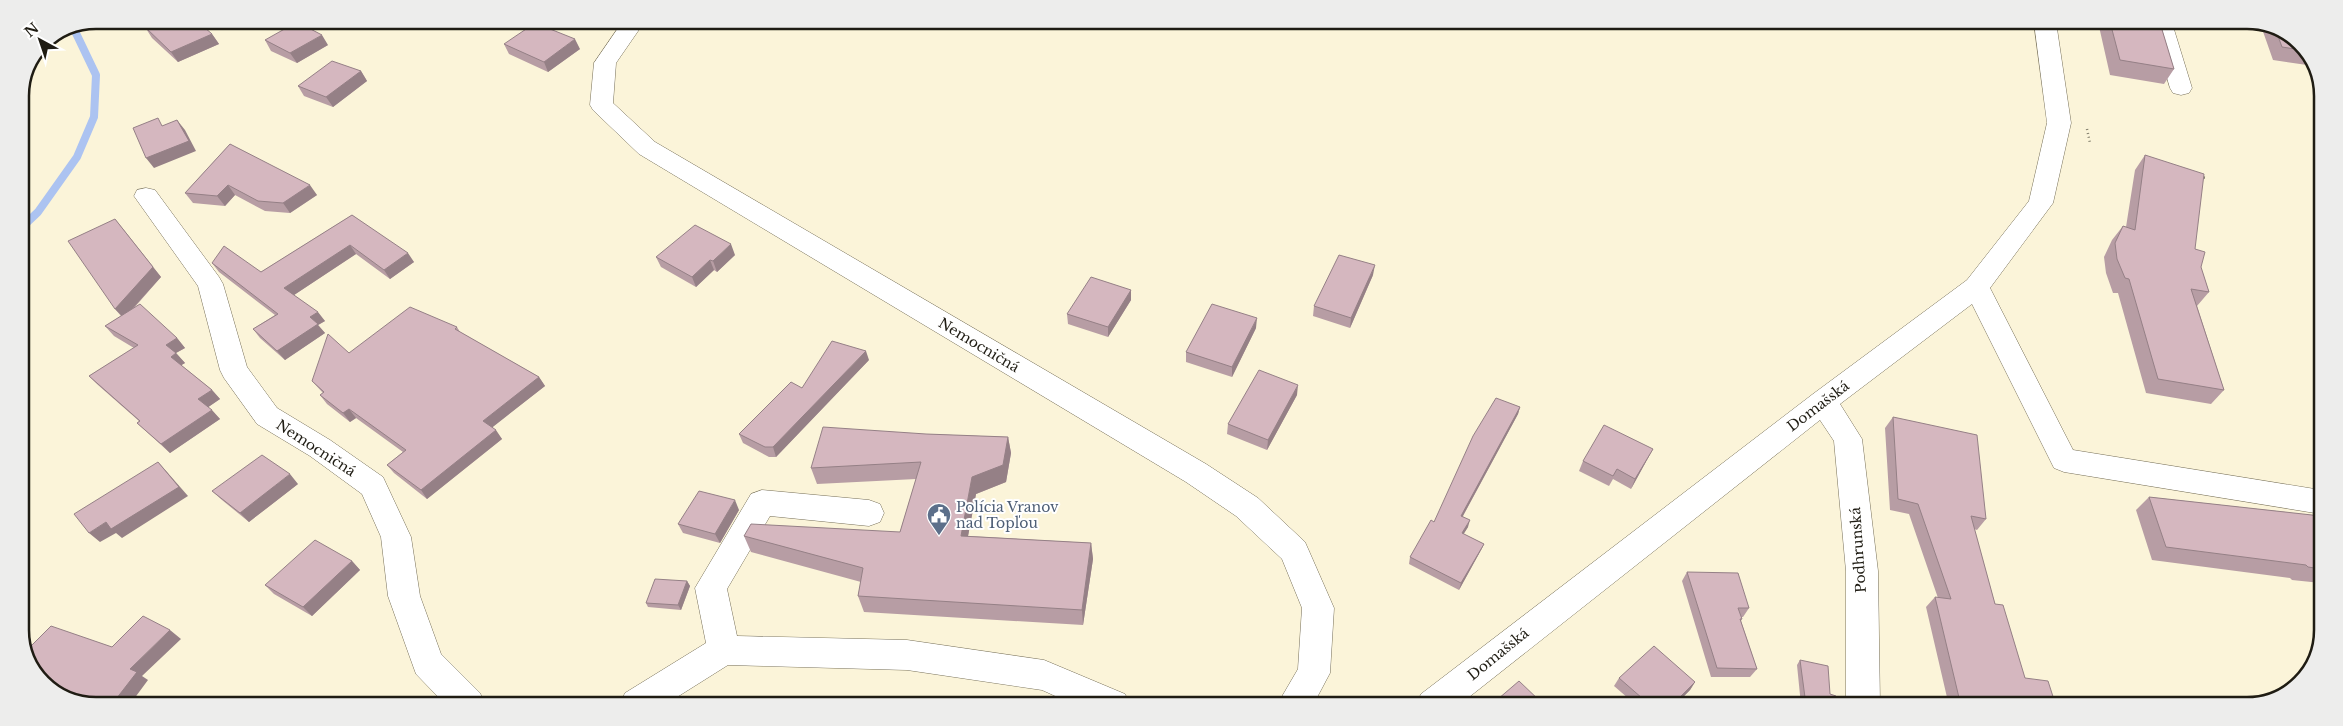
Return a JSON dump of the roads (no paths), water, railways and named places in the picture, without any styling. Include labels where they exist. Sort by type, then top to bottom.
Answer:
[{"type":"street","name":"Nemocničná","points":[[629,29],[606,63],[601,105],[647,148],[1196,473],[1247,506],[1294,552],[1318,608],[1314,673],[1299,697]]},
{"type":"street","name":"Domašská","points":[[1443,697],[1823,402],[1976,287],[2040,203],[2059,123],[2046,29]]},
{"type":"street","points":[[2163,29],[2181,88]]},
{"type":"street","name":"Nemocničná","points":[[146,196],[210,284],[234,370],[267,416],[320,448],[373,486],[396,537],[404,596],[428,663],[461,697]]},
{"type":"street","points":[[1976,287],[2064,460],[2314,501]]},
{"type":"street","name":"Podhrunská","points":[[1823,402],[1848,439],[1862,570],[1863,697]]},
{"type":"street","points":[[724,650],[711,588],[762,503],[869,513]]},
{"type":"street","points":[[648,697],[724,650],[775,653],[907,655],[1044,675],[1095,697]]},
{"type":"waterway","points":[[29,220],[38,212],[77,157],[94,117],[96,75],[76,32]]},
{"type":"place","name":"Polícia Vranov nad Topľou","points":[[939,536]]}]
